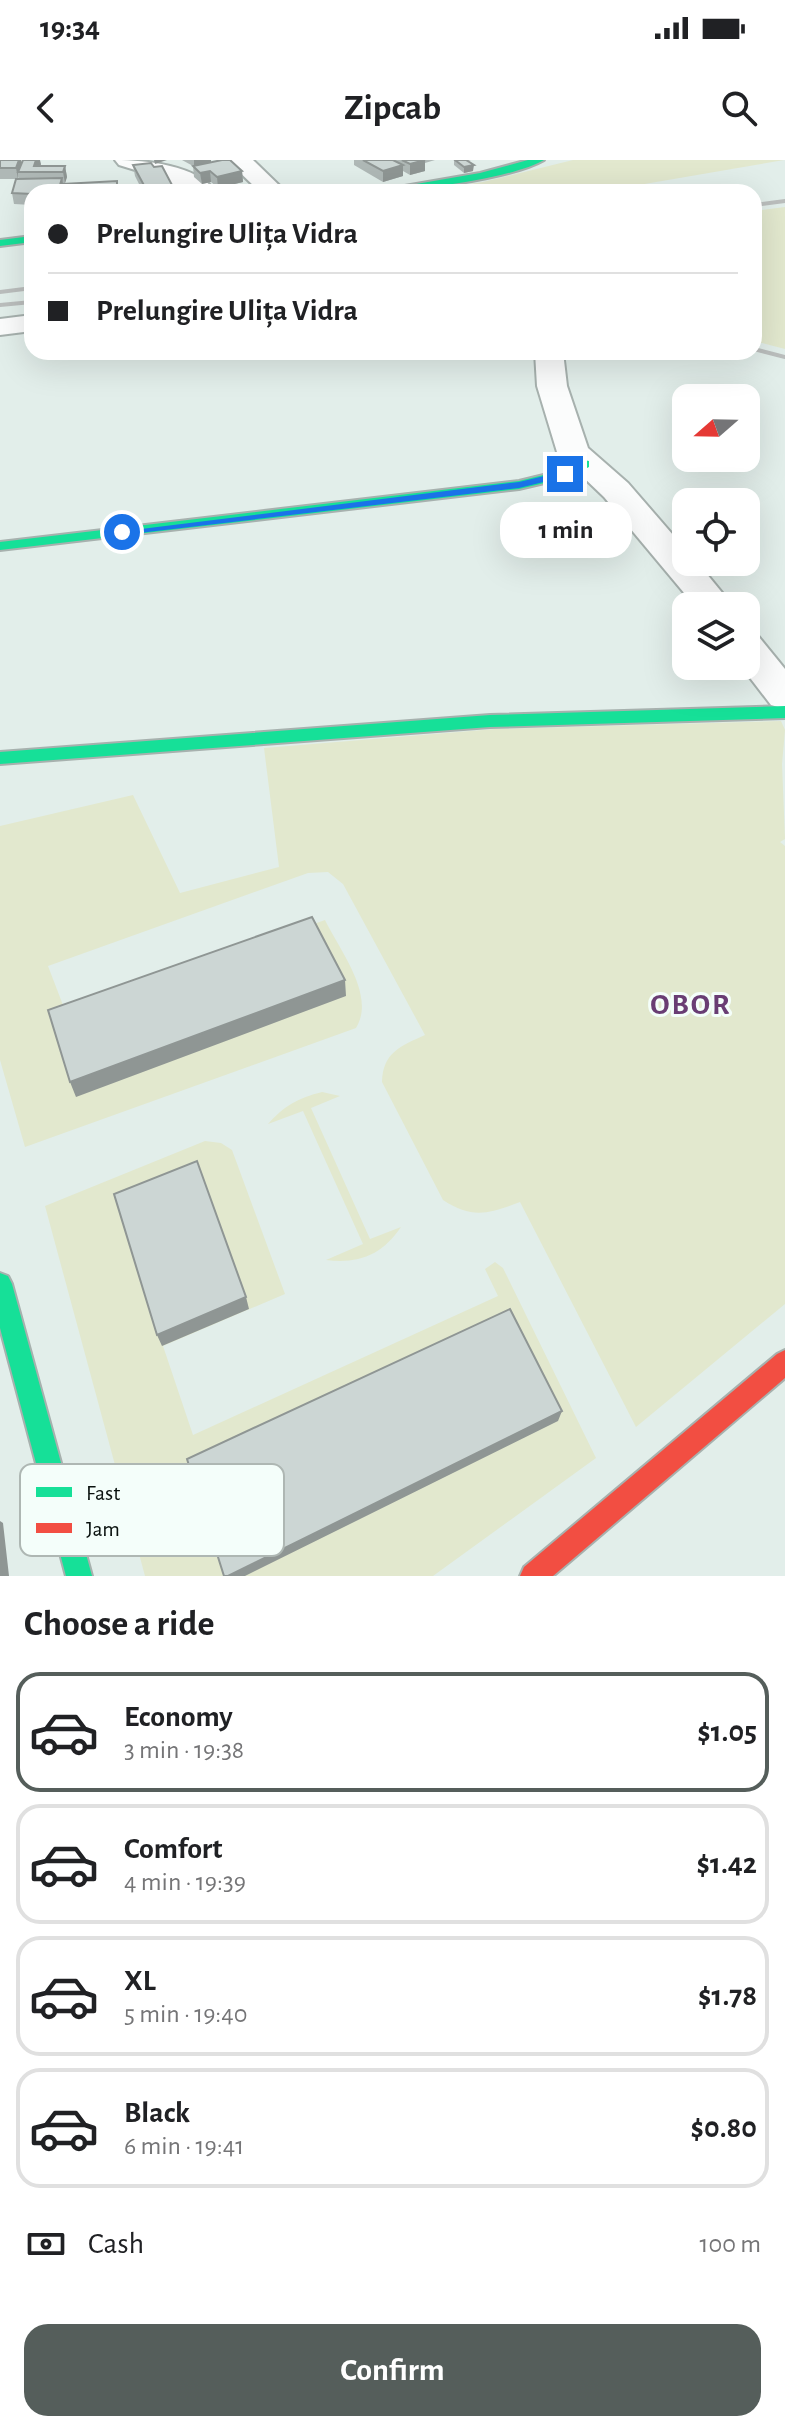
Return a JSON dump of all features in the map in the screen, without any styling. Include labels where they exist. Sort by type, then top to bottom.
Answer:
[{"type":"street","points":[[127,160],[166,172],[189,184]]},
{"type":"street","points":[[239,160],[265,184]]},
{"type":"street","points":[[432,184],[539,160]]},
{"type":"street","points":[[0,243],[24,240]]},
{"type":"street","points":[[0,327],[24,324]]},
{"type":"street","points":[[550,360],[552,386],[573,452],[616,490],[703,592]]},
{"type":"street","points":[[0,546],[519,485],[565,474],[584,464]]},
{"type":"street","points":[[764,656],[785,696]]},
{"type":"street","points":[[0,758],[490,721],[785,712]]},
{"type":"street","points":[[0,1284],[49,1464]]},
{"type":"street","points":[[533,1576],[785,1362]]},
{"type":"street","points":[[74,1556],[79,1576]]},
{"type":"green space","points":[[573,160],[784,160],[644,184],[469,184]]},
{"type":"green space","points":[[785,207],[785,349],[762,343],[762,210]]},
{"type":"green space","points":[[781,721],[785,730],[782,764],[785,839],[780,842],[785,846],[785,1304],[636,1427],[520,1202],[481,1213],[463,1210],[443,1200],[382,1082],[386,1064],[395,1051],[425,1035],[343,884],[328,872],[308,873],[48,966],[66,1013],[325,920],[359,988],[362,1002],[356,1028],[25,1147],[0,1060],[0,826],[133,795],[180,893],[279,867],[264,748],[495,729]]},
{"type":"green space","points":[[322,1092],[340,1096],[311,1108],[370,1239],[401,1227],[386,1245],[359,1259],[326,1260],[363,1244],[303,1111],[268,1124],[292,1104]]},
{"type":"green space","points":[[205,1141],[221,1143],[232,1150],[285,1294],[163,1346],[193,1435],[498,1296],[485,1269],[495,1262],[503,1268],[596,1458],[433,1576],[145,1576],[140,1556],[284,1556],[284,1464],[115,1464],[45,1206]]},
{"type":"building","points":[[0,160],[19,160],[16,168],[0,168]]},
{"type":"building","points":[[23,160],[36,160],[34,166],[65,166],[63,172],[18,172]]},
{"type":"building","points":[[230,160],[242,171],[217,177],[210,171],[200,173],[193,166]]},
{"type":"building","points":[[363,160],[393,160],[403,165],[383,171]]},
{"type":"building","points":[[402,160],[425,160],[410,164]]},
{"type":"building","points":[[455,160],[466,160],[474,165],[464,167]]},
{"type":"building","points":[[151,163],[154,167],[162,166],[171,184],[143,184],[133,165]]},
{"type":"building","points":[[62,178],[60,184],[24,184],[24,194],[12,193],[16,179]]},
{"type":"building","points":[[117,181],[117,184],[63,184]]},
{"type":"building","points":[[312,917],[345,980],[70,1082],[48,1010]]},
{"type":"building","points":[[197,1161],[246,1297],[157,1335],[114,1194]]},
{"type":"building","points":[[510,1309],[562,1411],[284,1548],[284,1464],[189,1464],[187,1459]]},
{"type":"building","points":[[218,1556],[268,1556],[228,1576],[224,1576]]},
{"type":"railway","points":[[762,204],[785,201]]},
{"type":"railway","points":[[0,292],[24,289]]},
{"type":"railway","points":[[0,305],[24,303]]},
{"type":"railway","points":[[762,351],[785,357]]},
{"type":"traffic: fast","points":[[428,184],[481,176],[539,160]]},
{"type":"traffic: fast","points":[[0,243],[24,240]]},
{"type":"traffic: fast","points":[[0,546],[519,485],[565,474],[584,464]]},
{"type":"traffic: fast","points":[[0,758],[490,721],[785,712]]},
{"type":"traffic: fast","points":[[0,1284],[49,1464]]},
{"type":"traffic: fast","points":[[74,1556],[79,1576]]},
{"type":"traffic: jam","points":[[533,1576],[785,1362]]},
{"type":"district","name":"OBOR","points":[[691,1005]]},
{"type":"route","points":[[122,532],[519,485],[565,474]]}]
